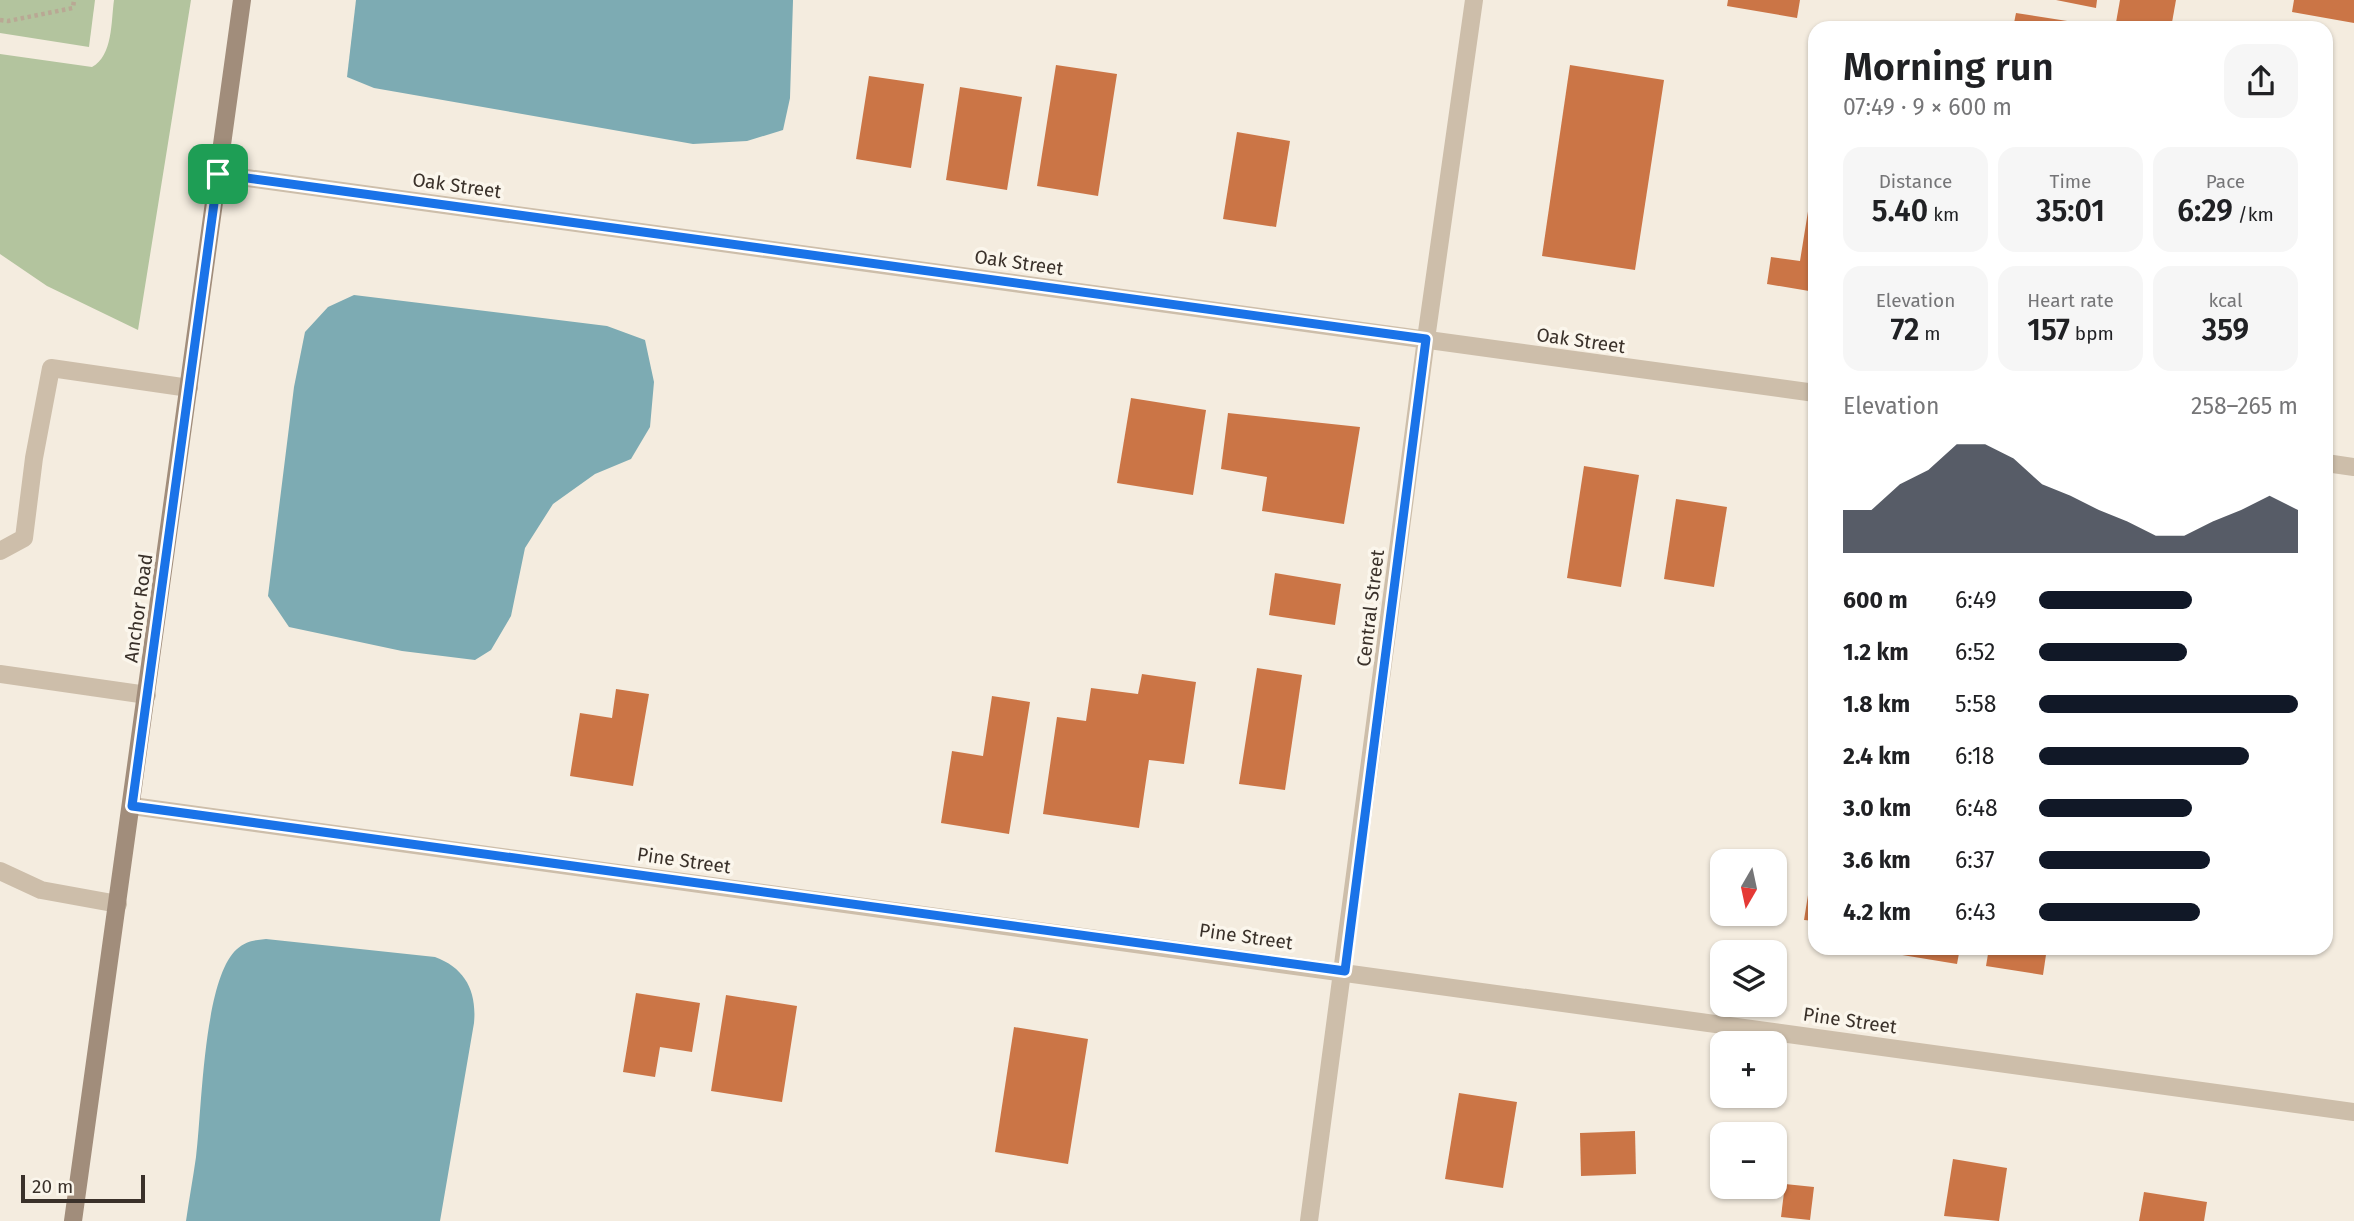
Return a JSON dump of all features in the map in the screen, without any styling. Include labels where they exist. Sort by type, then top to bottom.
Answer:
[{"type":"street","name":"Anchor Road","points":[[73,1221],[148,695],[242,0]]},
{"type":"street","name":"Central Street","points":[[1309,1221],[1345,971],[1426,339],[1474,0]]},
{"type":"street","name":"Oak Street","points":[[218,174],[1808,392]]},
{"type":"street","points":[[0,551],[24,538],[34,457],[51,368],[189,388]]},
{"type":"street","points":[[2333,464],[2354,467]]},
{"type":"street","points":[[0,674],[148,695]]},
{"type":"street","name":"Pine Street","points":[[132,806],[2354,1112]]},
{"type":"street","points":[[0,871],[41,890],[118,904]]},
{"type":"path","points":[[0,20],[8,22],[73,8],[74,0]]},
{"type":"green space","points":[[0,0],[95,0],[89,47],[0,33]]},
{"type":"green space","points":[[114,0],[191,0],[138,330],[47,286],[0,254],[0,54],[92,67],[99,62],[107,47]]},
{"type":"water","points":[[356,0],[793,0],[790,98],[783,130],[747,141],[693,144],[374,88],[347,77]]},
{"type":"water","points":[[354,295],[607,326],[645,340],[654,382],[650,427],[631,459],[595,474],[553,504],[525,548],[511,616],[491,650],[475,660],[402,651],[289,627],[268,596],[294,387],[305,332],[328,307]]},
{"type":"water","points":[[266,939],[435,957],[454,967],[467,982],[473,1001],[474,1023],[440,1221],[186,1221],[196,1157],[206,1047],[217,988],[226,965],[237,949],[254,940]]},
{"type":"building","points":[[1728,0],[1800,0],[1797,18],[1727,6]]},
{"type":"building","points":[[2056,0],[2097,0],[2096,8]]},
{"type":"building","points":[[2120,0],[2176,0],[2172,21],[2116,21]]},
{"type":"building","points":[[2294,0],[2354,0],[2354,23],[2292,12]]},
{"type":"building","points":[[2016,13],[2067,21],[2014,21]]},
{"type":"building","points":[[1056,65],[1117,74],[1098,196],[1037,186]]},
{"type":"building","points":[[1570,65],[1664,80],[1635,270],[1542,256]]},
{"type":"building","points":[[869,76],[924,84],[911,168],[856,159]]},
{"type":"building","points":[[960,87],[1022,97],[1007,190],[946,180]]},
{"type":"building","points":[[1237,132],[1290,141],[1276,227],[1223,219]]},
{"type":"building","points":[[1808,211],[1808,291],[1767,284],[1771,257],[1800,261]]},
{"type":"building","points":[[1131,398],[1206,410],[1193,495],[1117,483]]},
{"type":"building","points":[[1228,413],[1360,427],[1344,524],[1262,511],[1267,477],[1221,469]]},
{"type":"building","points":[[1584,466],[1639,475],[1621,587],[1567,578]]},
{"type":"building","points":[[1676,499],[1727,507],[1714,587],[1664,579]]},
{"type":"building","points":[[1275,573],[1341,584],[1335,625],[1269,615]]},
{"type":"building","points":[[1257,668],[1302,675],[1285,790],[1239,784]]},
{"type":"building","points":[[1142,674],[1196,682],[1184,764],[1149,760],[1139,828],[1043,814],[1057,717],[1086,721],[1091,688],[1138,694]]},
{"type":"building","points":[[616,689],[649,694],[633,786],[570,776],[580,713],[612,718]]},
{"type":"building","points":[[992,696],[1030,702],[1009,834],[941,823],[952,751],[983,756]]},
{"type":"building","points":[[1808,895],[1808,920],[1804,920]]},
{"type":"building","points":[[1902,955],[1959,955],[1957,964]]},
{"type":"building","points":[[1988,955],[2046,955],[2043,975],[1986,966]]},
{"type":"building","points":[[636,993],[700,1003],[692,1052],[660,1047],[655,1077],[623,1072]]},
{"type":"building","points":[[726,995],[797,1006],[782,1102],[711,1091]]},
{"type":"building","points":[[1014,1027],[1088,1039],[1068,1164],[995,1152]]},
{"type":"building","points":[[1459,1093],[1517,1102],[1503,1188],[1445,1179]]},
{"type":"building","points":[[1635,1131],[1636,1174],[1581,1176],[1580,1133]]},
{"type":"building","points":[[1953,1159],[2007,1168],[1999,1221],[1944,1216]]},
{"type":"building","points":[[1787,1184],[1814,1187],[1810,1220],[1781,1217],[1783,1199],[1787,1199]]},
{"type":"building","points":[[2144,1192],[2207,1202],[2204,1221],[2139,1221]]},
{"type":"route","points":[[218,174],[1426,339],[1345,971],[132,806],[218,174]]}]
